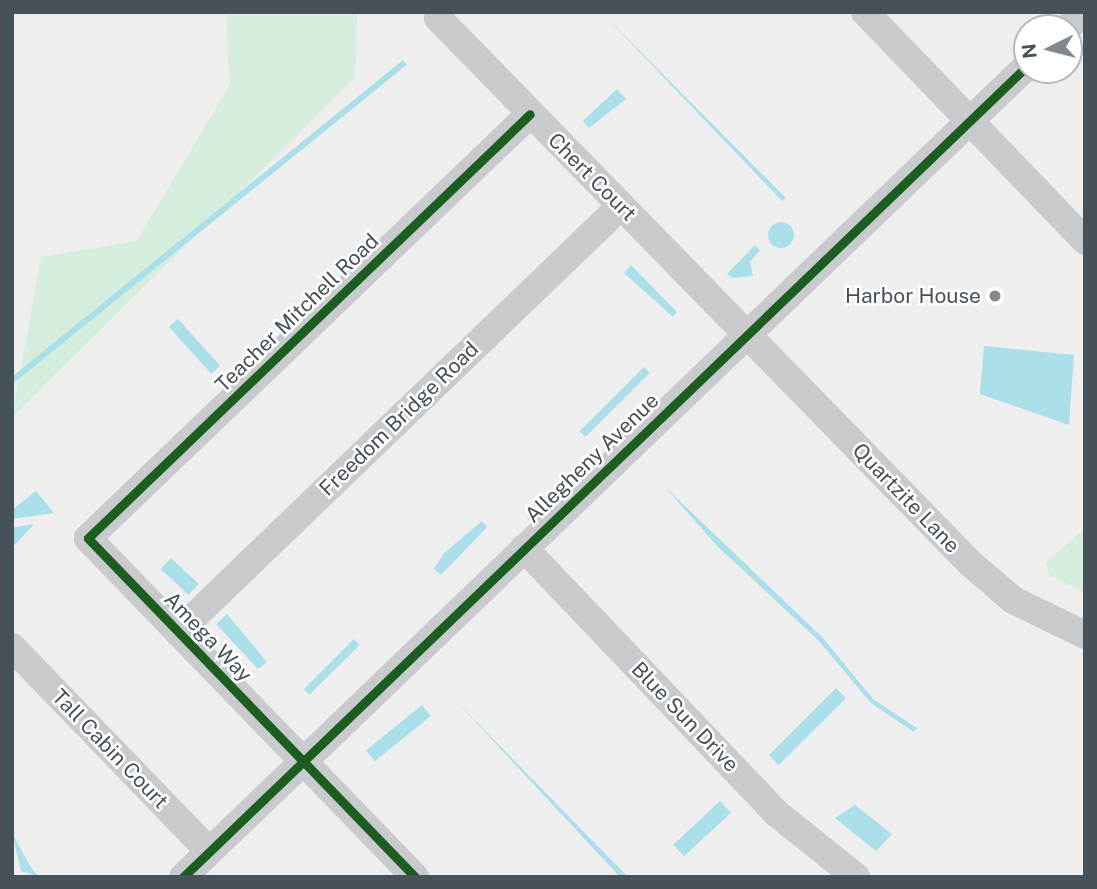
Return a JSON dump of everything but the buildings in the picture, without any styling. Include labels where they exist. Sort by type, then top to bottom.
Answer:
[{"type":"street","points":[[865,12],[1085,241]]},
{"type":"street","name":"Chert Court","points":[[439,18],[746,336]]},
{"type":"street","name":"Allegheny Avenue","points":[[183,877],[1013,78]]},
{"type":"street","name":"Teacher Mitchell Road","points":[[88,538],[530,114]]},
{"type":"street","name":"Freedom Bridge Road","points":[[178,632],[621,206]]},
{"type":"street","name":"Quartzite Lane","points":[[746,336],[991,584],[1040,617],[1085,635]]},
{"type":"street","name":"Amega Way","points":[[88,538],[415,877]]},
{"type":"street","name":"Blue Sun Drive","points":[[524,548],[775,812],[856,877]]},
{"type":"street","name":"Tall Cabin Court","points":[[12,647],[209,851]]},
{"type":"green space","points":[[226,12],[357,12],[355,78],[12,417],[41,257],[137,241],[230,84]]},
{"type":"green space","points":[[1085,528],[1085,593],[1049,575],[1046,562]]},
{"type":"water","points":[[604,15],[786,198],[782,201]]},
{"type":"water","points":[[403,60],[407,65],[12,384],[12,377]]},
{"type":"water","points":[[617,89],[626,99],[589,128],[583,121]]},
{"type":"water","points":[[781,222],[790,226],[794,235],[790,244],[781,248],[772,244],[768,235],[772,226]]},
{"type":"water","points":[[755,245],[760,250],[750,262],[753,276],[732,278],[727,274]]},
{"type":"water","points":[[631,265],[677,312],[673,317],[624,273]]},
{"type":"water","points":[[178,319],[220,366],[211,374],[169,327]]},
{"type":"water","points":[[984,346],[1074,355],[1069,425],[980,394]]},
{"type":"water","points":[[644,367],[650,373],[585,437],[580,431]]},
{"type":"water","points":[[664,486],[822,637],[874,700],[917,728],[914,732],[871,703],[818,640],[717,546]]},
{"type":"water","points":[[36,491],[54,513],[12,519],[12,510]]},
{"type":"water","points":[[482,521],[487,527],[441,575],[434,569],[444,553]]},
{"type":"water","points":[[34,524],[12,548],[12,528]]},
{"type":"water","points":[[171,558],[199,584],[189,595],[161,569]]},
{"type":"water","points":[[227,614],[267,662],[258,669],[216,624]]},
{"type":"water","points":[[354,639],[360,645],[309,695],[304,689]]},
{"type":"water","points":[[836,688],[846,698],[779,765],[769,755]]},
{"type":"water","points":[[456,701],[628,877],[620,877]]},
{"type":"water","points":[[422,705],[431,716],[375,761],[366,750]]},
{"type":"water","points":[[720,801],[731,813],[684,856],[673,845]]},
{"type":"water","points":[[855,805],[892,834],[876,851],[835,818]]},
{"type":"water","points":[[12,833],[30,866],[39,877],[21,871]]},
{"type":"cycle path","points":[[183,877],[1013,79]]},
{"type":"cycle path","points":[[415,877],[88,538],[530,114]]},
{"type":"place","name":"Harbor House","points":[[995,296]]}]
